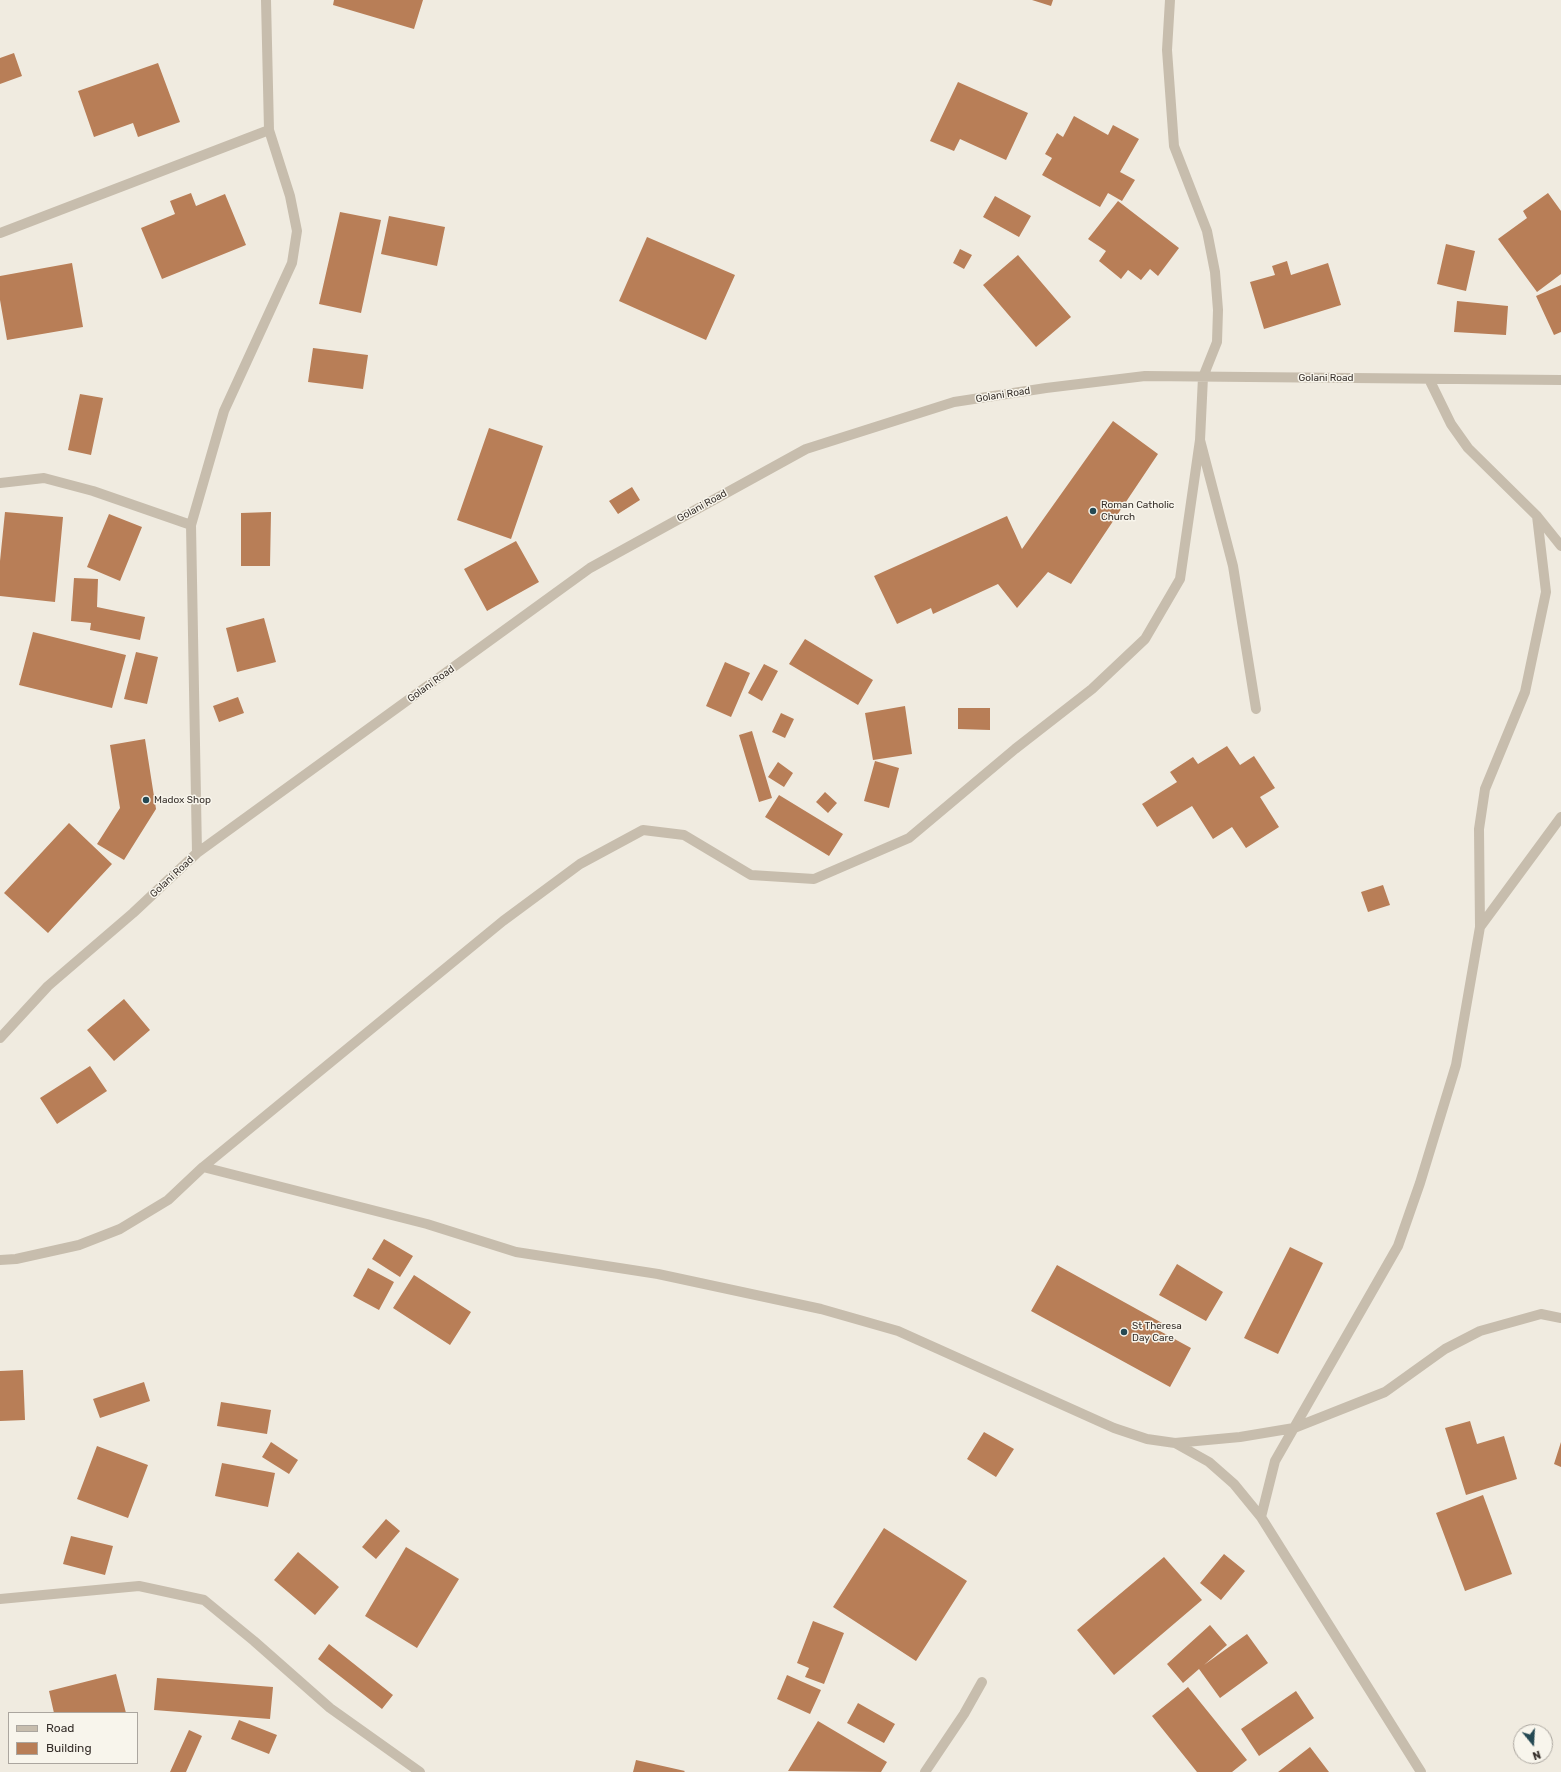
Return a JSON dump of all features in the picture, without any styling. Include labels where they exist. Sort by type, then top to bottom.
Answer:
[{"type":"street","points":[[197,853],[191,525],[224,411],[292,263],[297,231],[290,196],[269,130],[266,0]]},
{"type":"street","points":[[0,1260],[16,1259],[79,1245],[120,1229],[168,1200],[203,1167],[503,921],[580,864],[643,830],[684,835],[751,875],[814,879],[909,838],[1015,749],[1092,689],[1145,639],[1180,579],[1200,440],[1203,377],[1217,342],[1218,310],[1215,272],[1207,231],[1174,146],[1167,50],[1170,0]]},
{"type":"street","points":[[0,233],[269,130]]},
{"type":"street","name":"Golani Road","points":[[0,1038],[48,986],[133,913],[197,853],[590,568],[806,449],[954,402],[1046,388],[1145,376],[1561,380]]},
{"type":"street","points":[[1429,379],[1451,424],[1468,448],[1538,516],[1561,546]]},
{"type":"street","points":[[1200,440],[1233,566],[1256,709]]},
{"type":"street","points":[[0,483],[44,478],[93,491],[191,525]]},
{"type":"street","points":[[1261,1517],[1274,1462],[1398,1246],[1420,1183],[1456,1065],[1480,927],[1479,829],[1485,789],[1525,692],[1546,592],[1538,516]]},
{"type":"street","points":[[1480,927],[1561,817]]},
{"type":"street","points":[[203,1167],[427,1224],[516,1252],[658,1274],[821,1309],[898,1331],[1114,1428],[1147,1439],[1175,1443],[1240,1437],[1294,1428],[1385,1392],[1445,1348],[1480,1331],[1542,1314],[1561,1318]]},
{"type":"street","points":[[1175,1443],[1209,1462],[1234,1484],[1261,1517],[1421,1772]]},
{"type":"street","points":[[0,1599],[139,1586],[204,1600],[254,1641],[330,1708],[420,1772]]},
{"type":"street","points":[[925,1772],[964,1714],[982,1682]]},
{"type":"building","points":[[334,0],[423,0],[414,29],[333,5]]},
{"type":"building","points":[[1032,0],[1053,0],[1051,6]]},
{"type":"building","points":[[14,53],[22,76],[0,84],[0,58]]},
{"type":"building","points":[[158,63],[180,122],[138,137],[133,123],[94,137],[78,91]]},
{"type":"building","points":[[958,82],[1028,113],[1006,160],[960,139],[954,151],[930,141]]},
{"type":"building","points":[[1074,116],[1108,135],[1113,125],[1139,139],[1120,172],[1135,180],[1122,201],[1108,193],[1100,207],[1042,175],[1052,158],[1045,154],[1057,133],[1063,137]]},
{"type":"building","points":[[191,193],[196,206],[225,194],[246,245],[162,279],[141,228],[175,214],[170,201]]},
{"type":"building","points":[[1548,193],[1561,211],[1561,274],[1537,292],[1498,239],[1527,218],[1523,211]]},
{"type":"building","points":[[995,196],[1031,216],[1019,237],[983,217]]},
{"type":"building","points":[[1118,201],[1179,248],[1158,276],[1150,269],[1141,280],[1128,270],[1121,279],[1099,261],[1106,251],[1088,239]]},
{"type":"building","points":[[340,212],[381,220],[361,313],[319,304]]},
{"type":"building","points":[[389,216],[445,227],[437,266],[381,254]]},
{"type":"building","points":[[647,237],[735,275],[706,340],[619,301]]},
{"type":"building","points":[[1446,244],[1475,251],[1466,291],[1437,284]]},
{"type":"building","points":[[960,249],[972,255],[964,269],[953,263]]},
{"type":"building","points":[[1018,255],[1071,317],[1036,347],[983,285]]},
{"type":"building","points":[[1287,261],[1291,275],[1328,263],[1341,305],[1264,329],[1250,282],[1275,275],[1272,266]]},
{"type":"building","points":[[72,263],[83,327],[7,340],[0,300],[0,276]]},
{"type":"building","points":[[1561,285],[1561,332],[1554,335],[1536,296]]},
{"type":"building","points":[[1457,301],[1508,306],[1506,335],[1454,332]]},
{"type":"building","points":[[313,348],[368,355],[363,389],[308,382]]},
{"type":"building","points":[[80,394],[103,398],[91,455],[68,450]]},
{"type":"building","points":[[1113,421],[1158,454],[1071,584],[1048,572],[1017,608],[998,584],[933,614],[931,608],[897,624],[874,576],[1007,516],[1022,549]]},
{"type":"building","points":[[489,428],[543,446],[511,539],[457,520]]},
{"type":"building","points":[[632,487],[640,500],[618,514],[609,501]]},
{"type":"building","points":[[5,512],[63,517],[55,602],[0,596],[0,561]]},
{"type":"building","points":[[271,512],[270,566],[241,566],[241,513]]},
{"type":"building","points":[[109,514],[142,527],[120,581],[87,567]]},
{"type":"building","points":[[516,541],[539,582],[487,611],[464,569]]},
{"type":"building","points":[[74,578],[98,579],[97,607],[145,617],[140,640],[90,630],[91,623],[71,621]]},
{"type":"building","points":[[264,618],[276,662],[237,672],[226,628]]},
{"type":"building","points":[[33,632],[126,655],[112,708],[19,685]]},
{"type":"building","points":[[805,639],[873,680],[858,705],[789,664]]},
{"type":"building","points":[[136,652],[158,657],[147,704],[124,699]]},
{"type":"building","points":[[725,662],[750,673],[731,717],[706,706]]},
{"type":"building","points":[[764,664],[778,671],[762,701],[748,693]]},
{"type":"building","points":[[238,697],[244,713],[219,722],[213,706]]},
{"type":"building","points":[[905,706],[912,754],[873,760],[865,713]]},
{"type":"building","points":[[958,708],[990,708],[990,730],[958,729]]},
{"type":"building","points":[[781,713],[794,719],[785,738],[772,732]]},
{"type":"building","points":[[752,731],[772,798],[759,802],[739,735]]},
{"type":"building","points":[[145,739],[156,809],[124,860],[97,844],[120,808],[110,745]]},
{"type":"building","points":[[1227,746],[1240,765],[1254,756],[1275,788],[1260,797],[1279,827],[1246,848],[1232,827],[1213,839],[1192,806],[1157,827],[1142,804],[1177,782],[1170,772],[1193,757],[1198,764]]},
{"type":"building","points":[[875,761],[899,768],[889,808],[864,801]]},
{"type":"building","points":[[778,762],[793,773],[784,787],[768,777]]},
{"type":"building","points":[[825,792],[837,803],[828,813],[816,802]]},
{"type":"building","points":[[779,795],[843,834],[829,856],[765,817]]},
{"type":"building","points":[[69,823],[112,864],[48,933],[4,893]]},
{"type":"building","points":[[1383,885],[1390,905],[1368,912],[1361,892]]},
{"type":"building","points":[[124,999],[150,1030],[114,1061],[87,1030]]},
{"type":"building","points":[[90,1066],[107,1091],[57,1124],[40,1098]]},
{"type":"building","points":[[384,1239],[413,1256],[400,1277],[372,1259]]},
{"type":"building","points":[[1290,1247],[1323,1263],[1278,1354],[1244,1338]]},
{"type":"building","points":[[1177,1264],[1223,1292],[1206,1321],[1159,1295]]},
{"type":"building","points":[[1057,1265],[1162,1323],[1158,1330],[1191,1348],[1170,1387],[1031,1311]]},
{"type":"building","points":[[368,1268],[394,1282],[379,1310],[353,1296]]},
{"type":"building","points":[[414,1275],[471,1312],[450,1345],[393,1308]]},
{"type":"building","points":[[23,1370],[25,1420],[0,1421],[0,1371]]},
{"type":"building","points":[[144,1382],[150,1401],[100,1418],[93,1399]]},
{"type":"building","points":[[221,1402],[271,1410],[267,1434],[217,1426]]},
{"type":"building","points":[[1470,1421],[1477,1444],[1504,1436],[1517,1479],[1466,1495],[1445,1428]]},
{"type":"building","points":[[984,1432],[1014,1449],[996,1477],[967,1459]]},
{"type":"building","points":[[271,1442],[298,1460],[289,1474],[262,1457]]},
{"type":"building","points":[[1561,1442],[1561,1467],[1554,1464]]},
{"type":"building","points":[[97,1446],[148,1465],[128,1518],[77,1499]]},
{"type":"building","points":[[222,1463],[275,1473],[268,1507],[215,1496]]},
{"type":"building","points":[[1483,1495],[1512,1574],[1465,1591],[1436,1513]]},
{"type":"building","points":[[386,1519],[400,1531],[376,1559],[362,1547]]},
{"type":"building","points":[[884,1528],[967,1581],[916,1661],[833,1607]]},
{"type":"building","points":[[71,1536],[113,1546],[105,1575],[63,1564]]},
{"type":"building","points":[[406,1547],[459,1579],[417,1648],[365,1616]]},
{"type":"building","points":[[298,1552],[339,1587],[315,1615],[274,1580]]},
{"type":"building","points":[[1224,1554],[1245,1571],[1221,1600],[1200,1583]]},
{"type":"building","points":[[1164,1557],[1202,1600],[1114,1675],[1077,1630]]},
{"type":"building","points":[[813,1621],[844,1633],[824,1684],[805,1677],[809,1668],[797,1663]]},
{"type":"building","points":[[1210,1625],[1227,1645],[1204,1665],[1247,1634],[1268,1663],[1220,1698],[1199,1669],[1183,1683],[1167,1664]]},
{"type":"building","points":[[329,1644],[393,1695],[382,1709],[318,1659]]},
{"type":"building","points":[[116,1674],[126,1712],[54,1712],[49,1691]]},
{"type":"building","points":[[787,1675],[821,1690],[810,1714],[777,1699]]},
{"type":"building","points":[[157,1678],[273,1687],[270,1719],[154,1710]]},
{"type":"building","points":[[1188,1687],[1247,1760],[1232,1772],[1197,1772],[1152,1716]]},
{"type":"building","points":[[1296,1691],[1314,1718],[1259,1756],[1241,1729]]},
{"type":"building","points":[[858,1703],[895,1724],[884,1743],[847,1723]]},
{"type":"building","points":[[239,1720],[277,1735],[269,1754],[231,1739]]},
{"type":"building","points":[[818,1721],[887,1762],[881,1772],[788,1771]]},
{"type":"building","points":[[189,1730],[202,1736],[186,1772],[170,1772]]},
{"type":"building","points":[[1310,1747],[1329,1772],[1278,1772]]},
{"type":"building","points":[[636,1760],[685,1771],[633,1772]]},
{"type":"place","name":"Roman Catholic Church","points":[[1093,511]]},
{"type":"place","name":"Madox Shop","points":[[146,800]]},
{"type":"place","name":"St Theresa Day Care","points":[[1124,1332]]}]
